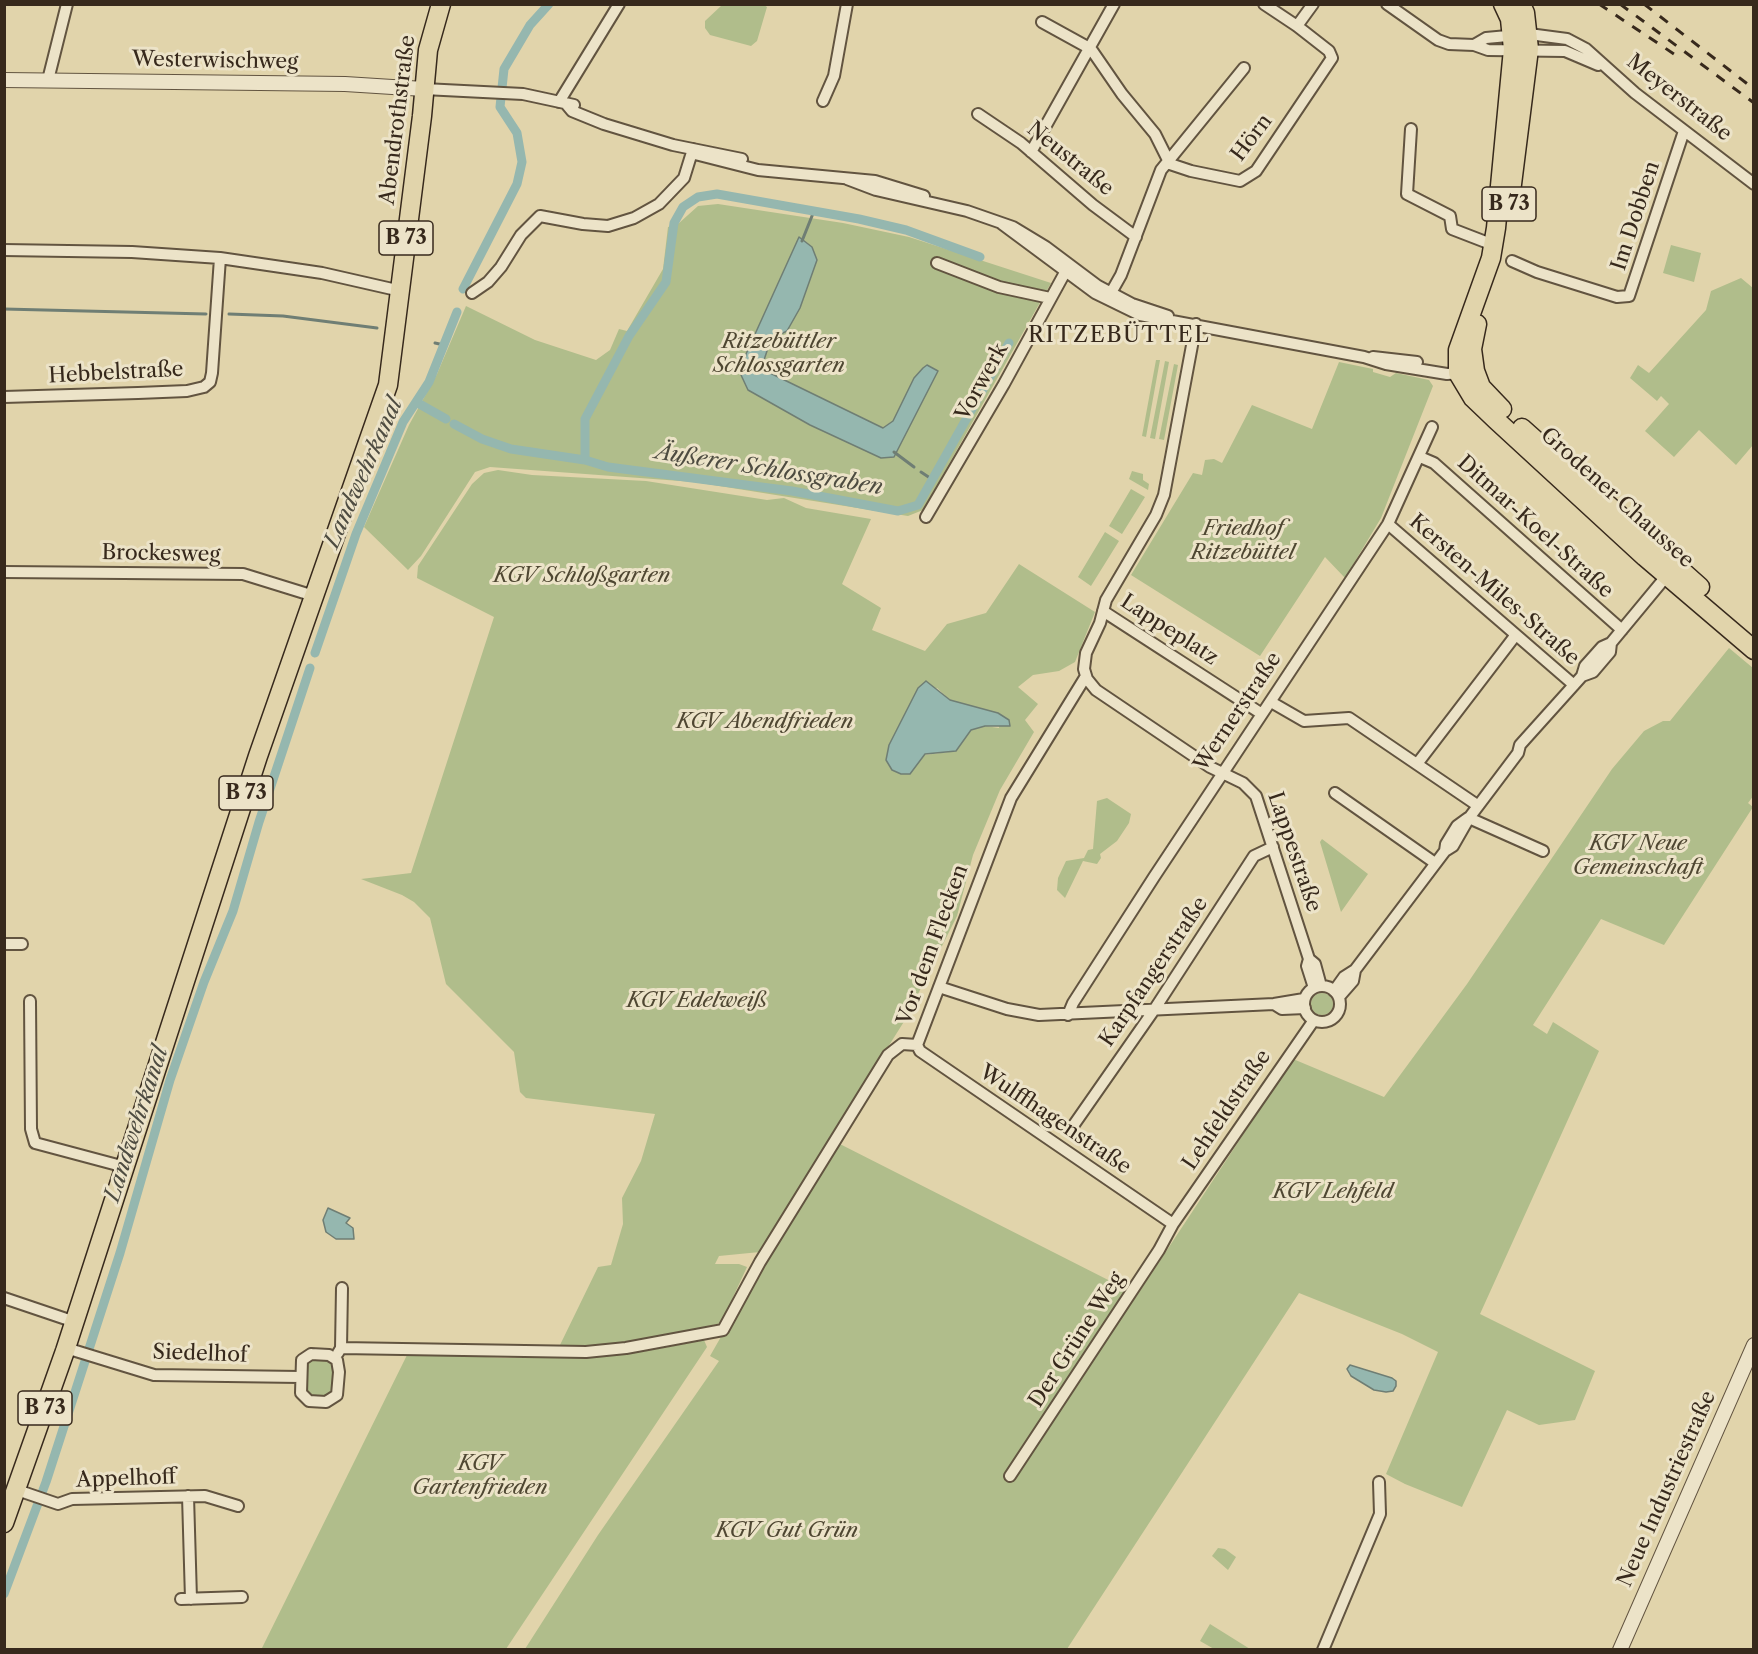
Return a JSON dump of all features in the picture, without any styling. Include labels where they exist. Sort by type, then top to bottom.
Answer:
[{"type":"main road","name":"Abendrothstraße","points":[[314,596],[388,385],[430,40],[441,4]]},
{"type":"main road","name":"B 73","points":[[1503,4],[1521,42]]},
{"type":"main road","name":"B 73","points":[[1467,372],[1457,355],[1461,341],[1502,251],[1521,42],[1521,4]]},
{"type":"main road","name":"Grodener Chaussee","points":[[1467,372],[1473,398],[1615,530],[1672,570],[1754,634]]},
{"type":"main road","name":"Grodener Chaussee","points":[[1672,570],[1754,650]]},
{"type":"main road","name":"B 73","points":[[4,1523],[25,1493],[73,1350],[75,1322],[258,756],[314,596]]},
{"type":"street","points":[[48,80],[68,4]]},
{"type":"street","points":[[563,104],[619,4]]},
{"type":"street","points":[[824,101],[834,76],[847,4]]},
{"type":"street","points":[[1031,152],[1087,46],[1114,4]]},
{"type":"street","points":[[1264,4],[1297,26],[1313,4]]},
{"type":"street","name":"Meyerstraße","points":[[1387,4],[1443,43],[1474,45],[1488,50],[1521,42],[1565,51],[1606,69],[1754,184]]},
{"type":"street","points":[[1042,22],[1087,46],[1155,134],[1168,159]]},
{"type":"street","name":"Hörn","points":[[1168,159],[1173,166],[1231,180],[1240,181],[1250,177],[1332,58],[1329,51],[1297,26]]},
{"type":"street","points":[[1109,297],[1136,237],[1161,170],[1244,68]]},
{"type":"street","name":"Westerwischweg","points":[[4,80],[334,84],[424,89]]},
{"type":"street","points":[[424,89],[539,96],[616,127],[693,149],[700,148],[729,155],[760,165],[765,169],[788,174],[847,179],[876,190],[945,205],[1002,224],[1109,297],[1140,315],[1435,372],[1467,372]]},
{"type":"street","name":"Neustraße","points":[[978,114],[1031,152],[1136,237]]},
{"type":"street","points":[[1411,129],[1407,194],[1450,216],[1452,229],[1502,251]]},
{"type":"street","name":"Im Dobben","points":[[1502,251],[1606,294],[1621,298],[1629,296],[1684,131]]},
{"type":"street","points":[[472,293],[488,282],[501,267],[521,235],[540,216],[583,225],[608,226],[634,218],[659,204],[684,178],[693,149]]},
{"type":"street","points":[[4,250],[132,252],[220,258],[322,273],[401,291]]},
{"type":"street","name":"Hebbelstraße","points":[[4,397],[158,393],[204,387],[210,382],[212,373],[220,258]]},
{"type":"street","points":[[937,263],[999,287],[1050,298]]},
{"type":"street","name":"Vorwerk","points":[[926,517],[1004,384],[1067,268]]},
{"type":"street","points":[[1103,611],[1106,600],[1156,515],[1164,495],[1196,324]]},
{"type":"street","name":"Wernerstraße","points":[[1068,1015],[1073,1003],[1388,524],[1432,427]]},
{"type":"street","name":"Ditmar-Koel-Straße","points":[[1420,457],[1434,464],[1622,630]]},
{"type":"street","name":"Kersten-Miles-Straße","points":[[1388,524],[1574,685]]},
{"type":"street","points":[[1336,994],[1353,981],[1355,970],[1445,851],[1446,844],[1457,826],[1468,818],[1518,753],[1520,745],[1582,676],[1593,672],[1610,652],[1611,643],[1672,570]]},
{"type":"street","name":"Brockesweg","points":[[4,572],[243,574],[314,596]]},
{"type":"street","name":"Lappeplatz","points":[[1086,676],[1086,653],[1103,611],[1262,714]]},
{"type":"street","points":[[1417,764],[1515,636]]},
{"type":"street","points":[[1086,676],[1096,690],[1223,773]]},
{"type":"street","name":"Vor dem Flecken","points":[[338,1353],[443,1349],[586,1352],[626,1348],[723,1329],[760,1262],[888,1055],[902,1044],[917,1045],[1011,798],[1086,676]]},
{"type":"street","points":[[1271,702],[1304,721],[1349,718],[1477,805]]},
{"type":"street","name":"Lappestraße","points":[[1223,773],[1243,783],[1256,796],[1309,959],[1307,966],[1318,987]]},
{"type":"street","points":[[1335,793],[1435,863]]},
{"type":"street","points":[[1468,818],[1543,851]]},
{"type":"street","name":"Karpfangerstraße","points":[[1072,1126],[1154,1010],[1254,856],[1273,847]]},
{"type":"street","points":[[4,944],[22,944]]},
{"type":"street","points":[[939,987],[1022,1013],[1068,1015],[1304,1004]]},
{"type":"street","points":[[1304,1004],[1318,987],[1336,994]]},
{"type":"street","points":[[1304,1004],[1314,1020],[1320,1022],[1333,1018],[1340,1008],[1336,994]]},
{"type":"street","points":[[30,1001],[31,1129],[35,1143],[125,1167]]},
{"type":"street","name":"Lehfeldstraße","points":[[1173,1224],[1314,1020]]},
{"type":"street","name":"Wulffhagenstraße","points":[[917,1045],[920,1051],[1062,1142],[1173,1224]]},
{"type":"street","name":"Der Grüne Weg","points":[[1010,1476],[1160,1250],[1173,1224]]},
{"type":"street","points":[[338,1353],[304,1356],[300,1377],[301,1393],[304,1398],[317,1402],[331,1400],[337,1395],[342,1288]]},
{"type":"street","points":[[4,1298],[75,1322]]},
{"type":"street","name":"Neue Industriestraße","points":[[1620,1650],[1754,1345]]},
{"type":"street","name":"Siedelhof","points":[[73,1350],[154,1375],[300,1377]]},
{"type":"street","points":[[1323,1650],[1380,1514],[1379,1482]]},
{"type":"street","name":"Appelhoff","points":[[25,1493],[58,1504],[72,1499],[205,1496],[238,1506]]},
{"type":"street","points":[[188,1496],[186,1599],[242,1597]]},
{"type":"green space","points":[[722,5],[764,5],[767,7],[757,41],[751,46],[710,35],[705,28],[705,21]]},
{"type":"green space","name":"Ritzebüttler Schlossgarten","points":[[718,204],[843,223],[909,237],[1051,283],[923,510],[908,516],[694,482],[490,467],[475,472],[421,556],[408,570],[364,527],[409,425],[437,374],[466,306],[535,340],[596,360],[610,350],[619,329],[627,331],[663,269],[668,227],[678,224],[698,206]]},
{"type":"green space","points":[[1671,245],[1701,253],[1694,282],[1663,273]]},
{"type":"green space","points":[[1741,278],[1753,288],[1753,445],[1736,465],[1699,430],[1674,457],[1645,431],[1669,404],[1661,396],[1657,401],[1630,378],[1638,365],[1649,373],[1706,310],[1711,291]]},
{"type":"green space","points":[[1156,360],[1160,360],[1146,437],[1142,436]]},
{"type":"green space","points":[[1165,361],[1169,362],[1155,439],[1150,438]]},
{"type":"green space","name":"Friedhof Ritzebüttel","points":[[1339,362],[1373,369],[1373,372],[1390,377],[1396,373],[1429,380],[1433,386],[1381,518],[1345,578],[1325,557],[1260,656],[1131,575],[1193,473],[1202,475],[1205,460],[1214,459],[1222,463],[1252,405],[1312,429]]},
{"type":"green space","points":[[1174,364],[1178,365],[1164,440],[1159,439]]},
{"type":"green space","points":[[498,470],[532,475],[646,481],[767,500],[784,498],[806,508],[871,519],[842,584],[881,608],[872,630],[925,651],[947,624],[986,613],[1019,564],[1095,612],[1075,662],[1059,671],[1033,675],[1018,687],[1038,704],[1025,720],[1034,732],[1000,790],[973,855],[957,916],[905,1020],[830,1139],[1124,1288],[1136,1297],[1293,1059],[1384,1097],[1467,984],[1612,769],[1644,731],[1663,721],[1670,721],[1729,648],[1753,668],[1754,795],[1748,803],[1753,807],[1664,945],[1601,919],[1533,1025],[1547,1034],[1553,1022],[1599,1051],[1480,1314],[1595,1371],[1575,1420],[1539,1425],[1507,1410],[1462,1507],[1405,1484],[1386,1474],[1438,1352],[1402,1334],[1299,1293],[1067,1649],[525,1649],[598,1535],[719,1361],[710,1356],[770,1251],[719,1256],[715,1264],[739,1264],[747,1267],[721,1323],[659,1338],[608,1345],[560,1345],[598,1267],[611,1265],[623,1224],[622,1198],[641,1161],[655,1114],[526,1098],[520,1092],[514,1052],[446,984],[430,918],[414,902],[402,895],[361,879],[411,873],[494,617],[417,578],[418,566],[472,484],[484,473]],"holes":[[[937,688],[950,700],[998,713],[999,728],[985,726],[971,730],[956,751],[886,760],[889,745],[914,697]]]},
{"type":"green space","points":[[1132,471],[1143,474],[1143,480],[1149,484],[1148,490],[1129,479]]},
{"type":"green space","points":[[1131,489],[1145,497],[1122,534],[1109,526]]},
{"type":"green space","points":[[1105,532],[1119,541],[1091,586],[1078,577]]},
{"type":"green space","points":[[1107,798],[1131,814],[1129,823],[1117,841],[1100,854],[1101,858],[1097,864],[1083,861],[1065,898],[1057,890],[1058,878],[1066,861],[1084,858],[1088,850],[1093,849],[1097,801]]},
{"type":"green space","points":[[1322,839],[1368,874],[1341,912],[1320,842]]},
{"type":"green space","points":[[1322,993],[1330,996],[1333,1004],[1330,1012],[1322,1015],[1314,1012],[1311,1004],[1314,996]]},
{"type":"green space","name":"KGV Gartenfrieden","points":[[704,1340],[707,1347],[506,1649],[261,1650],[408,1353],[506,1358],[587,1356],[663,1348]]},
{"type":"green space","points":[[326,1359],[332,1362],[334,1367],[334,1386],[330,1397],[310,1395],[304,1390],[306,1364],[312,1360]]},
{"type":"green space","points":[[1218,1548],[1225,1549],[1236,1557],[1228,1570],[1212,1556]]},
{"type":"green space","points":[[1210,1624],[1250,1649],[1214,1649],[1200,1641]]},
{"type":"water","points":[[799,237],[812,247],[817,260],[800,308],[787,331],[771,339],[764,360],[770,373],[883,428],[893,421],[914,378],[923,368],[927,365],[938,371],[894,457],[881,458],[810,425],[748,390],[741,375],[746,354]]},
{"type":"water","points":[[926,681],[950,700],[998,713],[1009,720],[1010,726],[985,726],[971,730],[956,751],[925,754],[910,774],[901,774],[892,770],[886,760],[889,745],[918,688]]},
{"type":"water","points":[[328,1208],[350,1218],[346,1223],[353,1228],[354,1239],[336,1239],[326,1232],[323,1220]]},
{"type":"water","points":[[1350,1365],[1392,1378],[1396,1381],[1396,1386],[1393,1391],[1374,1390],[1351,1376],[1347,1369]]},
{"type":"waterway","name":"Landwehrkanal","points":[[463,289],[517,184],[522,162],[517,133],[500,107],[504,69],[530,25],[549,4]]},
{"type":"waterway","name":"Äußerer Schlossgraben","points":[[454,424],[482,439],[511,449],[585,460],[585,419],[629,336],[666,282],[674,223],[683,207],[698,197],[717,194],[859,219],[906,230],[980,257]]},
{"type":"waterway","points":[[802,241],[814,211]]},
{"type":"waterway","points":[[4,309],[206,314]]},
{"type":"waterway","name":"Landwehrkanal","points":[[315,653],[356,534],[403,422],[429,382],[457,312]]},
{"type":"waterway","points":[[229,314],[283,316],[377,328]]},
{"type":"waterway","points":[[435,343],[444,345]]},
{"type":"waterway","name":"Äußerer Schlossgraben","points":[[585,460],[608,467],[792,491],[898,511],[918,505],[1009,343]]},
{"type":"waterway","name":"Äußerer Schlossgraben","points":[[416,402],[446,419]]},
{"type":"waterway","name":"Äußerer Schlossgraben","points":[[894,452],[914,467]]},
{"type":"waterway","name":"Äußerer Schlossgraben","points":[[921,472],[933,480]]},
{"type":"waterway","name":"Landwehrkanal","points":[[4,1594],[46,1482],[120,1253],[170,1080],[204,982],[233,911],[259,822],[310,668]]},
{"type":"tunnel","points":[[1065,1137],[1073,1126]]},
{"type":"railway","points":[[1599,4],[1677,56]]},
{"type":"railway","points":[[1620,4],[1754,103]]},
{"type":"railway","points":[[1644,4],[1754,89]]},
{"type":"district","name":"RITZEBÜTTEL","points":[[1119,336]]},
{"type":"park label","name":"KGV Schloßgarten","points":[[582,576]]},
{"type":"park label","name":"KGV Abendfrieden","points":[[765,722]]},
{"type":"park label","name":"KGV Neue Gemeinschaft","points":[[1638,856]]},
{"type":"park label","name":"KGV Edelweiß","points":[[697,1001]]},
{"type":"park label","name":"KGV Lehfeld","points":[[1333,1192]]},
{"type":"park label","name":"KGV Gut Grün","points":[[787,1531]]}]
